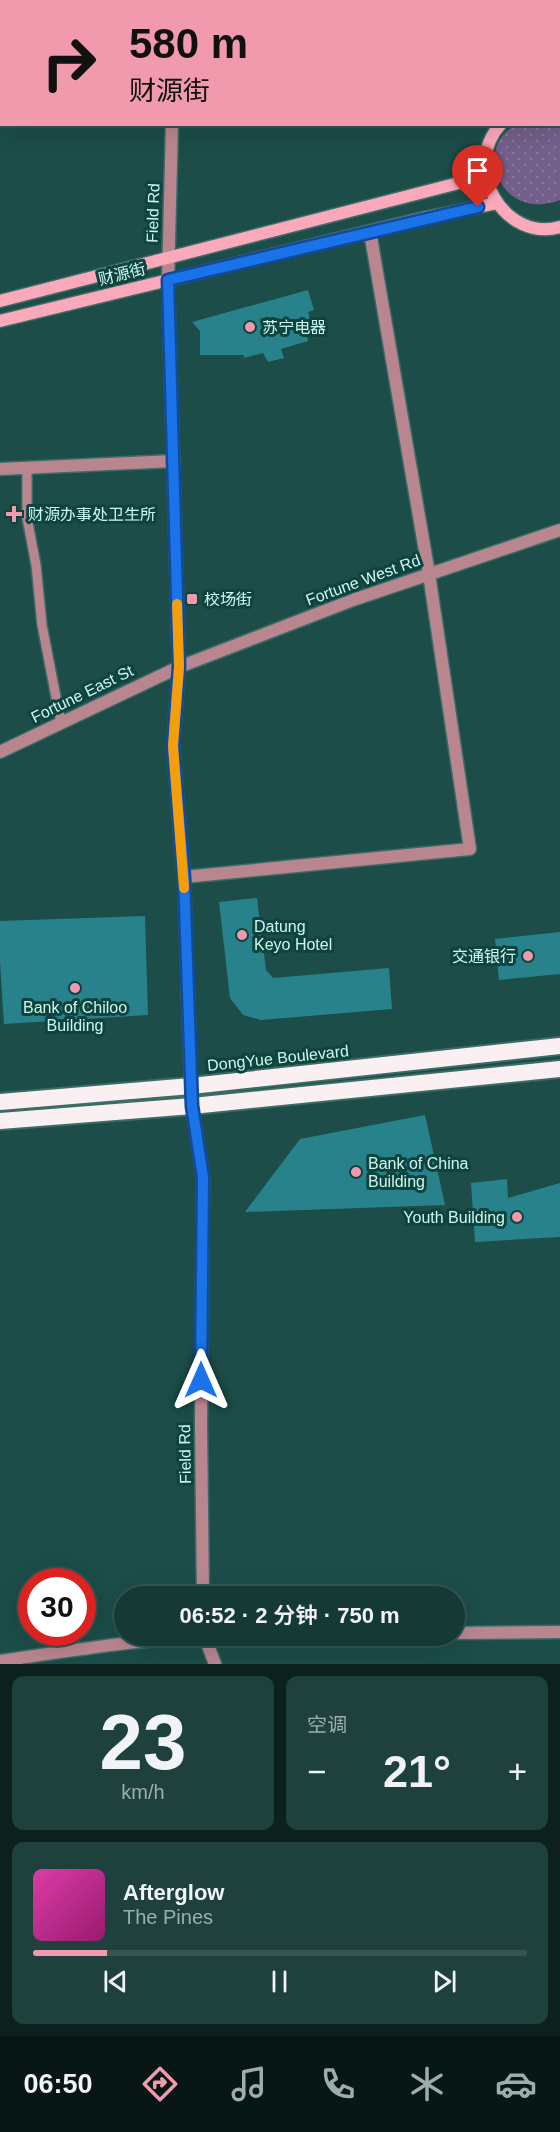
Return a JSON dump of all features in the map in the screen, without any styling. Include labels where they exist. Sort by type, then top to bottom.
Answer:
[{"type":"highway","name":"DongYue Boulevard","points":[[0,1102],[191,1086],[560,1046]]},
{"type":"highway","points":[[0,1121],[192,1106],[560,1068]]},
{"type":"main road","points":[[499,126],[486,149],[484,170],[489,190],[497,203],[515,220],[534,228],[558,232]]},
{"type":"main road","name":"财源街","points":[[0,301],[486,176]]},
{"type":"main road","name":"财源街","points":[[0,321],[497,203]]},
{"type":"street","name":"Field Rd","points":[[172,126],[168,280],[179,667],[173,746],[184,877],[192,1106],[203,1177],[201,1425],[203,1586]]},
{"type":"street","points":[[184,877],[470,849],[429,574],[370,232]]},
{"type":"street","points":[[0,469],[174,461]]},
{"type":"street","points":[[27,468],[27,518],[36,565],[42,625],[61,723]]},
{"type":"street","name":"Fortune West Rd","points":[[179,667],[353,600],[560,530]]},
{"type":"street","name":"Fortune East St","points":[[0,752],[179,667]]},
{"type":"street","points":[[465,1633],[560,1632]]},
{"type":"street","points":[[0,1661],[114,1645]]},
{"type":"street","points":[[208,1646],[215,1664]]},
{"type":"shaded area","points":[[514,126],[560,126],[560,200],[539,204],[522,201],[509,193],[499,180],[495,166],[496,150],[502,137]]},
{"type":"building","name":"苏宁电器","points":[[308,290],[314,310],[308,312],[311,323],[304,325],[308,341],[281,349],[284,358],[268,362],[263,353],[244,358],[244,355],[200,355],[200,331],[192,322]]},
{"type":"building","name":"Datung Keyo Hotel","points":[[257,898],[266,970],[273,978],[389,968],[392,1009],[261,1020],[243,1015],[230,998],[219,902]]},
{"type":"building","name":"Bank of Chiloo Building","points":[[145,916],[148,1015],[4,1024],[0,921]]},
{"type":"building","name":"交通银行","points":[[560,932],[560,974],[499,980],[495,939]]},
{"type":"building","name":"Bank of China Building","points":[[425,1115],[445,1205],[245,1212],[300,1139]]},
{"type":"building","name":"Youth Building","points":[[507,1179],[508,1198],[560,1183],[560,1237],[475,1242],[471,1183]]},
{"type":"slow traffic","points":[[177,604],[179,667],[173,746],[184,888]]},
{"type":"place","name":"苏宁电器","points":[[250,327]]},
{"type":"place","name":"财源办事处卫生所","points":[[14,514]]},
{"type":"place","name":"校场街","points":[[192,599]]},
{"type":"place","name":"Datung Keyo Hotel","points":[[242,935]]},
{"type":"place","name":"交通银行","points":[[528,956]]},
{"type":"place","name":"Bank of Chiloo Building","points":[[75,988]]},
{"type":"place","name":"Bank of China Building","points":[[356,1172]]},
{"type":"place","name":"Youth Building","points":[[517,1217]]},
{"type":"route","points":[[201,1380],[203,1177],[192,1106],[184,877],[173,746],[179,667],[168,280],[478,207]]}]
